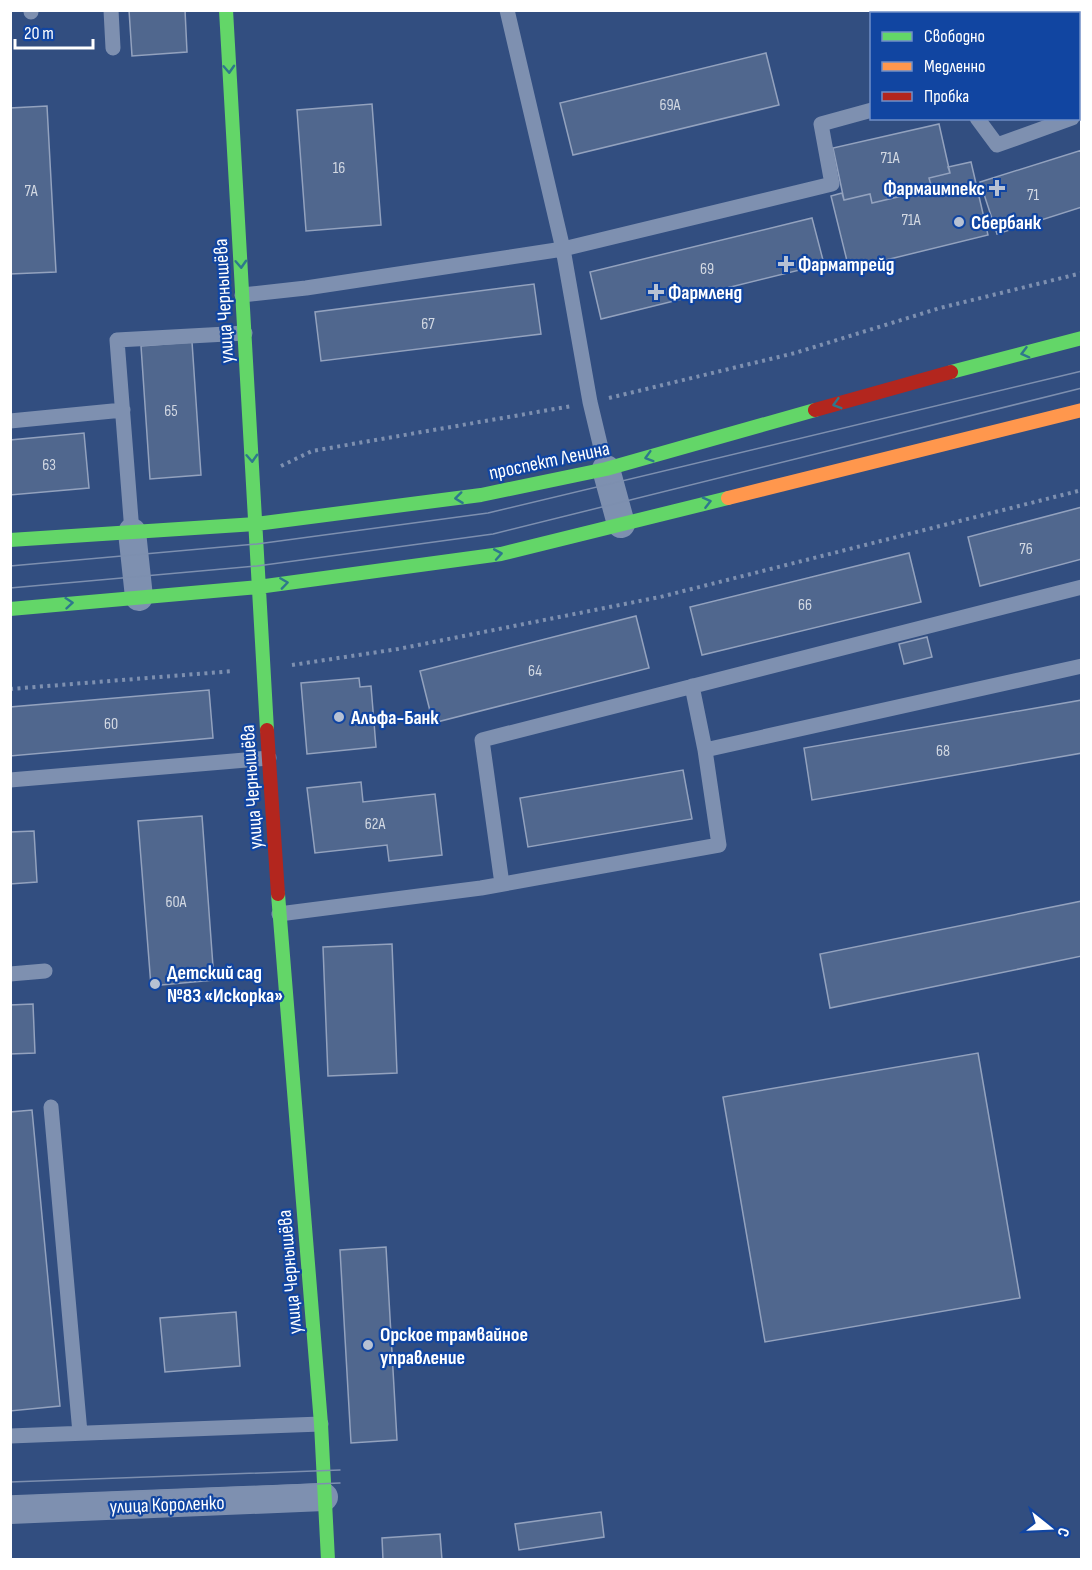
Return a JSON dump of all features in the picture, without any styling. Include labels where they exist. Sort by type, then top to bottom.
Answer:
[{"type":"main road","name":"улица Чернышёва","points":[[226,10],[258,587],[279,914],[321,1424],[328,1560]]},
{"type":"main road","name":"проспект Ленина","points":[[10,540],[256,524],[481,495],[606,469],[922,380],[1082,338]]},
{"type":"main road","points":[[10,609],[258,587],[501,554],[1082,410]]},
{"type":"street","points":[[606,469],[621,524]]},
{"type":"street","points":[[132,532],[139,597]]},
{"type":"street","name":"улица Короленко","points":[[10,1510],[324,1497]]},
{"type":"lane","points":[[111,10],[113,48]]},
{"type":"lane","points":[[507,10],[562,249],[606,469]]},
{"type":"lane","points":[[242,294],[306,288],[562,249],[832,184],[821,124],[870,111]]},
{"type":"lane","points":[[978,120],[997,145],[1066,120]]},
{"type":"lane","points":[[132,532],[117,340],[245,333]]},
{"type":"lane","points":[[10,421],[123,410]]},
{"type":"lane","points":[[502,884],[482,740],[1082,587]]},
{"type":"lane","points":[[705,750],[1082,666]]},
{"type":"lane","points":[[279,914],[502,884],[718,845],[705,750],[692,686]]},
{"type":"lane","points":[[10,780],[270,758]]},
{"type":"lane","points":[[10,974],[45,971]]},
{"type":"lane","points":[[51,1107],[80,1433]]},
{"type":"lane","points":[[10,1436],[321,1424]]},
{"type":"path","points":[[254,496],[278,467],[312,451],[591,402],[795,353],[940,308],[1082,273]]},
{"type":"path","points":[[10,689],[263,669],[398,649],[660,597],[1082,489]]},
{"type":"building","points":[[129,10],[185,10],[187,52],[132,56]]},
{"type":"building","points":[[766,53],[779,105],[573,155],[560,103]]},
{"type":"building","points":[[372,104],[381,225],[306,231],[297,110]]},
{"type":"building","points":[[47,106],[56,272],[10,274],[10,108]]},
{"type":"building","points":[[939,124],[950,173],[929,178],[932,189],[872,203],[870,194],[844,200],[833,148]]},
{"type":"building","points":[[1082,150],[1082,207],[997,234],[980,182]]},
{"type":"building","points":[[971,162],[988,235],[849,269],[831,196],[842,193],[844,200],[870,194],[872,203],[932,189],[929,178],[950,173],[948,167]]},
{"type":"building","points":[[812,218],[824,264],[601,319],[590,272]]},
{"type":"building","points":[[534,284],[541,334],[321,361],[315,312]]},
{"type":"building","points":[[192,342],[201,475],[150,479],[141,346]]},
{"type":"building","points":[[84,433],[89,488],[10,495],[10,440]]},
{"type":"building","points":[[1082,507],[1082,559],[980,586],[968,537]]},
{"type":"building","points":[[909,553],[921,602],[702,655],[690,607]]},
{"type":"building","points":[[636,616],[649,668],[433,723],[420,671]]},
{"type":"building","points":[[927,637],[932,657],[904,664],[899,644]]},
{"type":"building","name":"Альфа-Банк","points":[[359,678],[360,687],[371,686],[376,747],[307,754],[301,683]]},
{"type":"building","points":[[209,690],[213,738],[10,756],[10,707]]},
{"type":"building","points":[[1082,700],[1082,753],[812,800],[804,748]]},
{"type":"building","points":[[683,770],[692,819],[528,847],[520,798]]},
{"type":"building","points":[[361,782],[363,802],[435,794],[442,855],[389,861],[387,845],[315,853],[307,788]]},
{"type":"building","points":[[202,816],[214,980],[151,986],[138,821]]},
{"type":"building","points":[[34,831],[37,882],[10,884],[10,832]]},
{"type":"building","points":[[1082,901],[1082,956],[830,1008],[820,954]]},
{"type":"building","points":[[392,944],[397,1073],[328,1076],[323,947]]},
{"type":"building","points":[[33,1004],[35,1053],[10,1054],[10,1005]]},
{"type":"building","points":[[978,1053],[1020,1298],[765,1342],[723,1097]]},
{"type":"building","points":[[32,1110],[60,1406],[10,1411],[10,1112]]},
{"type":"building","name":"Орское трамвайное управление","points":[[386,1247],[397,1440],[351,1443],[340,1250]]},
{"type":"building","points":[[236,1312],[240,1366],[165,1372],[160,1318]]},
{"type":"building","points":[[601,1512],[604,1537],[519,1550],[515,1524]]},
{"type":"building","points":[[440,1534],[442,1560],[383,1560],[382,1538]]},
{"type":"tram line","points":[[10,566],[257,544],[488,513],[1082,371]]},
{"type":"tram line","points":[[10,588],[257,566],[493,534],[1082,388]]},
{"type":"tram line","points":[[10,1482],[340,1470]]},
{"type":"tram line","points":[[10,1496],[340,1483]]},
{"type":"traffic: fast","points":[[226,10],[267,730]]},
{"type":"traffic: fast","points":[[951,372],[1082,338]]},
{"type":"traffic: fast","points":[[10,540],[256,524],[481,495],[606,469],[815,410]]},
{"type":"traffic: fast","points":[[10,609],[258,587],[501,554],[728,498]]},
{"type":"traffic: fast","points":[[278,894],[321,1424],[328,1560]]},
{"type":"traffic: slow","points":[[728,498],[1082,410]]},
{"type":"traffic: jam","points":[[815,410],[951,372]]},
{"type":"traffic: jam","points":[[267,730],[278,894]]},
{"type":"place","name":"Фармаимпекс","points":[[997,188]]},
{"type":"place","name":"Сбербанк","points":[[959,222]]},
{"type":"place","name":"Фарматрейд","points":[[786,264]]},
{"type":"place","name":"Фармленд","points":[[656,292]]},
{"type":"place","name":"Альфа-Банк","points":[[339,717]]},
{"type":"place","name":"Детский сад №83 «Искорка»","points":[[155,984]]},
{"type":"place","name":"Орское трамвайное управление","points":[[368,1345]]}]
